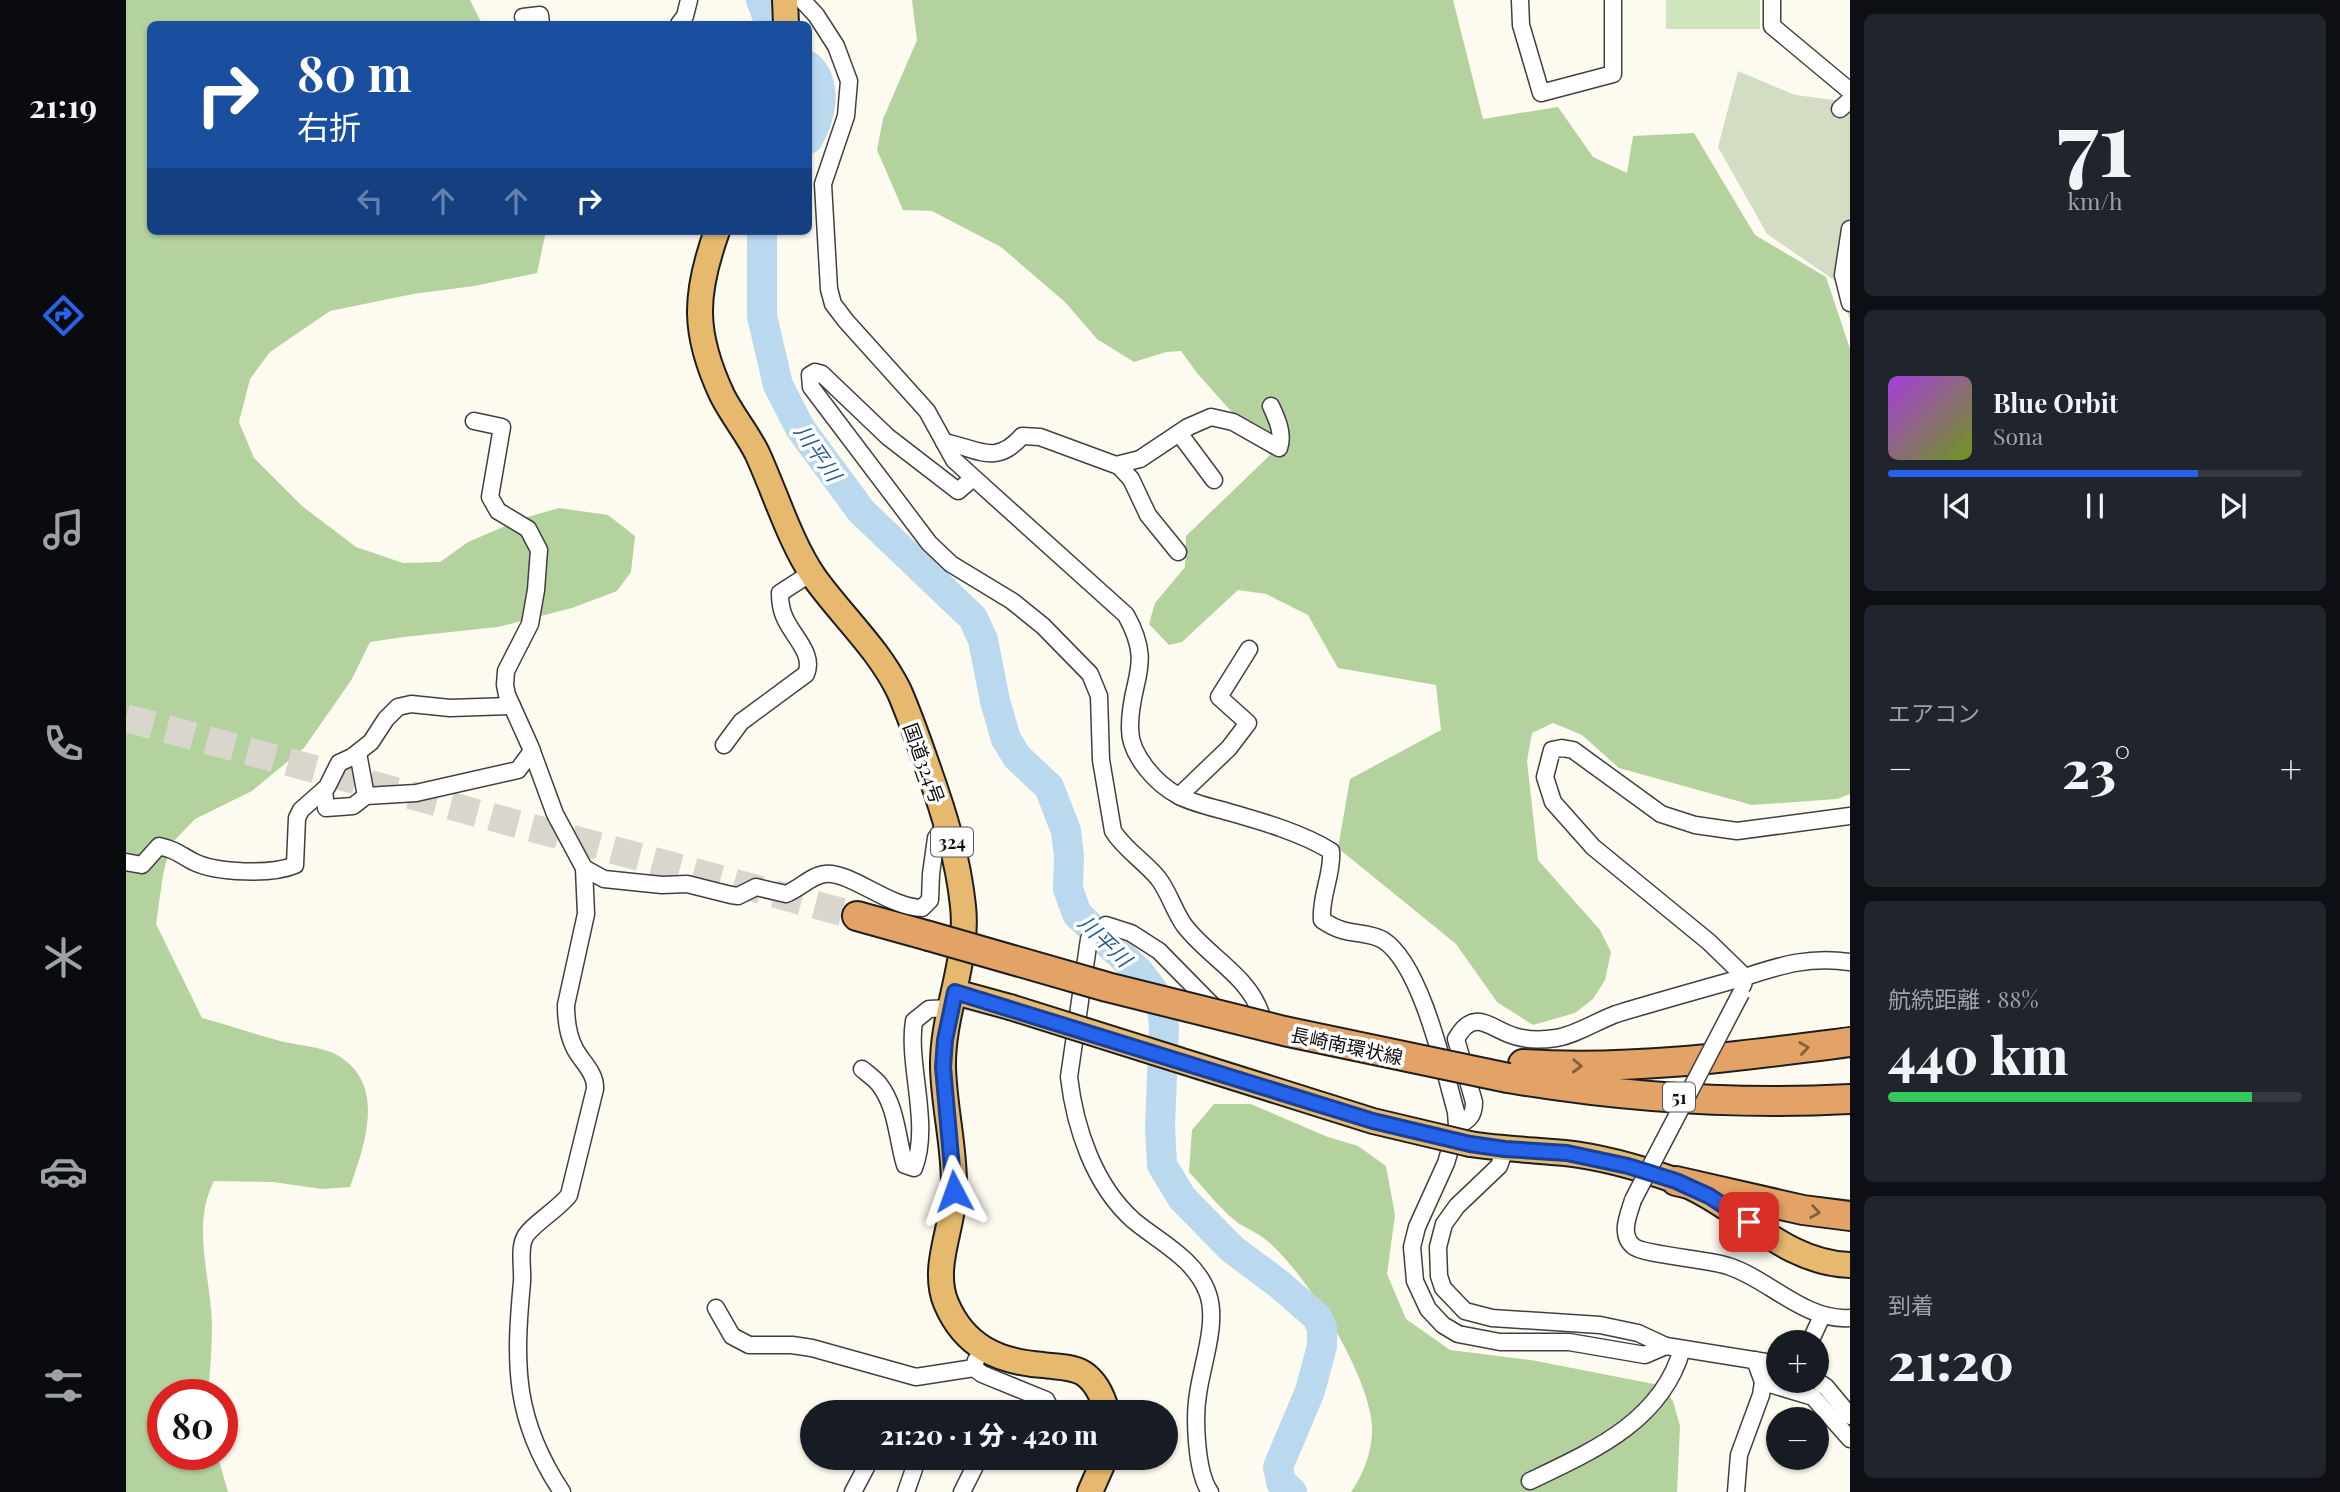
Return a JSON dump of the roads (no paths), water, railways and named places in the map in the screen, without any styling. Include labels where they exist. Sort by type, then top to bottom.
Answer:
[{"type":"highway","points":[[785,0],[786,21]]},
{"type":"highway","name":"国道324号","points":[[716,235],[702,281],[699,327],[704,348],[723,396],[755,450],[811,573],[872,649],[898,690],[920,746],[955,854],[963,910],[961,962],[943,1067],[954,1191],[940,1273],[945,1301],[977,1358],[1073,1368],[1083,1373],[1100,1391],[1103,1400]]},
{"type":"highway","name":"長崎南環状線","points":[[857,916],[1107,987],[1284,1031],[1509,1070]]},
{"type":"highway","points":[[953,1000],[1010,1007],[1373,1121],[1464,1135],[1505,1149],[1567,1153],[1803,1210],[1850,1216]]},
{"type":"highway","name":"51","points":[[1509,1070],[1697,1061],[1850,1042]]},
{"type":"highway","name":"51","points":[[1509,1070],[1538,1083],[1635,1100],[1850,1117]]},
{"type":"highway","name":"51","points":[[1538,1083],[1725,1100],[1850,1099]]},
{"type":"highway","points":[[1676,1181],[1709,1196],[1801,1255],[1850,1265]]},
{"type":"highway","points":[[1090,1492],[1100,1470]]},
{"type":"street","points":[[681,21],[690,0]]},
{"type":"street","points":[[802,0],[816,15],[836,46],[849,81],[846,116],[823,184],[828,289],[833,304],[927,411],[954,460],[1126,615],[1137,635],[1141,653],[1129,731],[1135,750],[1149,771],[1179,796],[1303,837],[1331,850],[1332,860],[1321,909],[1322,920],[1339,930],[1384,940],[1408,971],[1431,1022],[1464,1135]]},
{"type":"street","points":[[1520,0],[1521,25],[1541,93],[1613,74],[1613,0]]},
{"type":"street","points":[[1772,0],[1772,26],[1850,91]]},
{"type":"street","points":[[523,17],[540,15],[541,21]]},
{"type":"street","points":[[1850,229],[1843,275],[1850,303]]},
{"type":"street","points":[[973,478],[958,491],[888,437],[822,374],[815,372],[810,375],[811,387],[929,543],[951,564],[1012,601],[1043,626],[1090,674],[1098,696],[1101,760],[1114,831],[1119,840],[1158,878],[1184,925],[1246,985],[1256,999],[1261,1014],[1256,1023],[1250,1028],[1231,1024],[1159,951],[1131,933],[1106,925],[1089,939],[1069,1077],[1071,1097],[1084,1140],[1113,1200],[1135,1221],[1171,1248],[1198,1275],[1209,1295],[1210,1323],[1198,1396],[1199,1466],[1210,1492]]},
{"type":"street","points":[[1118,465],[1140,459],[1201,419],[1218,417],[1233,422],[1279,448],[1281,436],[1277,417],[1271,406]]},
{"type":"street","points":[[474,421],[502,427],[490,498],[498,511],[528,528],[539,550],[530,624],[506,671],[505,685],[555,814],[584,868],[586,914],[566,1005],[566,1017],[574,1047],[595,1081],[595,1089],[569,1195],[561,1207],[536,1225],[523,1240],[517,1336],[521,1403],[545,1466],[562,1492]]},
{"type":"street","points":[[1179,433],[1214,480]]},
{"type":"street","points":[[944,442],[988,454],[1001,453],[1011,448],[1022,436],[1040,438],[1118,465],[1131,479],[1147,515],[1178,552]]},
{"type":"street","points":[[724,745],[741,722],[806,674],[807,655],[784,616],[780,593],[811,573]]},
{"type":"street","points":[[1179,796],[1229,748],[1248,723],[1219,697],[1249,649]]},
{"type":"street","points":[[126,862],[142,865],[159,846],[178,850],[194,862],[216,868],[282,871],[295,865],[298,818],[301,810],[324,790],[339,763],[371,742],[386,719],[398,707],[411,704],[450,708],[512,706]]},
{"type":"street","points":[[1745,976],[1709,942],[1593,847],[1553,802],[1545,777],[1552,750],[1573,750],[1661,814],[1695,825],[1737,831],[1850,816]]},
{"type":"street","points":[[324,790],[326,808],[353,806],[366,796],[416,793],[518,770],[532,751]]},
{"type":"street","points":[[358,753],[366,796]]},
{"type":"street","points":[[584,868],[604,878],[662,886],[687,884],[738,896],[756,887],[786,894],[824,873],[840,876],[913,908],[922,908],[930,900],[936,838],[946,824]]},
{"type":"street","points":[[1674,1347],[1645,1355],[1569,1342],[1500,1342],[1458,1334],[1443,1325],[1428,1309],[1415,1281],[1412,1247],[1417,1227],[1446,1163],[1464,1135],[1474,1112],[1474,1102],[1456,1040],[1462,1029],[1472,1022],[1484,1021],[1516,1037],[1559,1038],[1613,1015],[1745,976],[1825,958],[1850,962]]},
{"type":"street","points":[[1745,976],[1741,993],[1633,1200],[1625,1223],[1627,1238],[1633,1246],[1645,1252],[1706,1259],[1731,1266],[1822,1316],[1850,1318]]},
{"type":"street","points":[[862,1069],[883,1091],[897,1125],[905,1165],[914,1168],[919,1155],[918,1088],[912,1033],[914,1021],[929,1009],[953,1000]]},
{"type":"street","points":[[1505,1149],[1499,1166],[1457,1206],[1444,1224],[1438,1247],[1439,1276],[1443,1288],[1465,1311],[1492,1318],[1600,1325],[1638,1333],[1674,1347],[1766,1362]]},
{"type":"street","points":[[716,1308],[732,1336],[749,1345],[812,1348],[916,1377],[977,1358],[982,1374],[1046,1400]]},
{"type":"street","points":[[1816,1330],[1822,1316]]},
{"type":"street","points":[[1530,1481],[1622,1433],[1651,1404],[1675,1373],[1674,1347]]},
{"type":"street","points":[[1736,1492],[1739,1455],[1762,1395],[1763,1382],[1755,1360]]},
{"type":"street","points":[[1763,1382],[1813,1397],[1850,1439]]},
{"type":"street","points":[[1829,1391],[1850,1416]]},
{"type":"street","points":[[853,1492],[865,1470]]},
{"type":"street","points":[[906,1492],[914,1470]]},
{"type":"street","points":[[962,1492],[973,1470]]},
{"type":"waterway","name":"川平川","points":[[761,0],[769,21]]},
{"type":"waterway","name":"川平川","points":[[812,71],[820,91],[819,111],[812,133]]},
{"type":"waterway","name":"川平川","points":[[762,235],[762,316],[778,385],[800,428],[861,511],[973,618],[983,640],[995,701],[1006,739],[1017,757],[1049,787],[1066,831],[1069,856],[1068,889],[1077,914],[1140,973],[1161,1002],[1164,1026],[1160,1127],[1162,1165],[1182,1198],[1232,1249],[1317,1317],[1322,1328],[1322,1346],[1310,1391],[1278,1467],[1281,1482],[1292,1492]]},
{"type":"tunnel","points":[[126,718],[857,916]]}]
